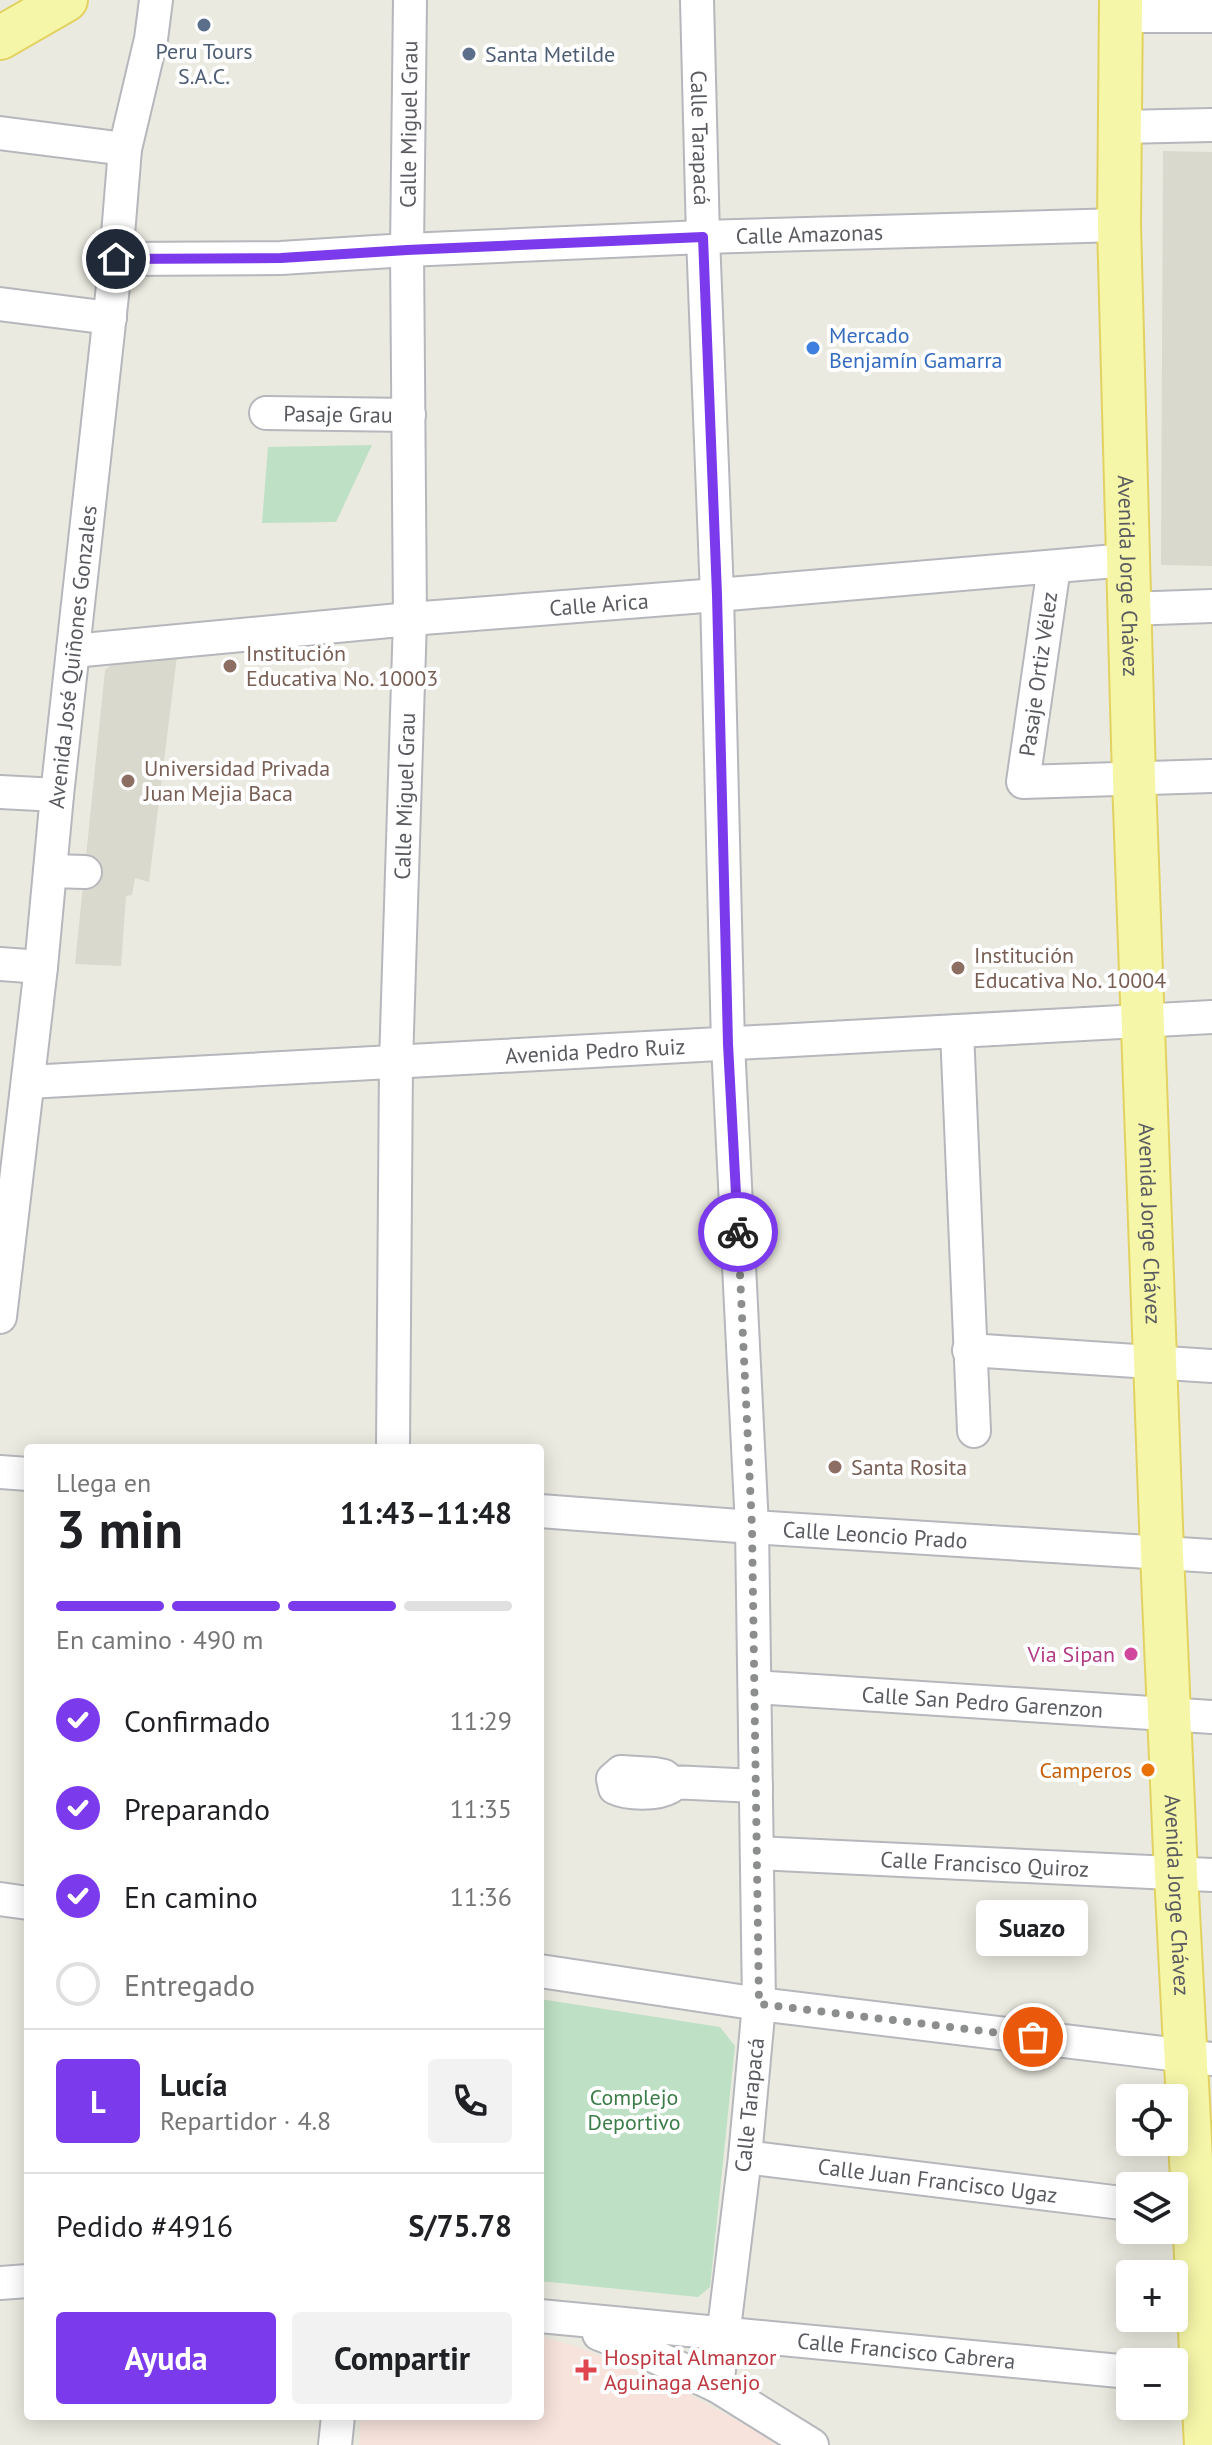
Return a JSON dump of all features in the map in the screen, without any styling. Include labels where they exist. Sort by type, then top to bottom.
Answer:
[{"type":"main road","points":[[0,38],[66,0]]},
{"type":"main road","name":"Avenida Jorge Chávez","points":[[1120,8],[1119,225],[1128,609],[1154,1362],[1169,1714],[1194,1874],[1199,2058],[1193,2212],[1196,2378],[1206,2445]]},
{"type":"street","name":"Avenida José Quiñones Gonzales","points":[[1,1304],[41,967],[125,149],[151,39],[156,0]]},
{"type":"street","name":"Calle Miguel Grau","points":[[393,1444],[396,1063],[410,619],[407,250],[410,0]]},
{"type":"street","name":"Calle Tarapacá","points":[[697,0],[728,1044],[752,1527],[759,2004],[745,2157],[717,2386]]},
{"type":"street","points":[[1120,8],[1212,16]]},
{"type":"street","points":[[1120,127],[1212,125]]},
{"type":"street","points":[[0,133],[125,149]]},
{"type":"street","name":"Calle Amazonas","points":[[116,259],[281,258],[703,237],[1119,225]]},
{"type":"street","points":[[0,304],[110,318]]},
{"type":"street","name":"Pasaje Grau","points":[[266,413],[409,415]]},
{"type":"street","name":"Calle Arica","points":[[73,651],[410,619],[1127,560]]},
{"type":"street","name":"Pasaje Ortiz Vélez","points":[[1054,567],[1023,782],[1134,779]]},
{"type":"street","points":[[1128,609],[1212,606]]},
{"type":"street","points":[[1134,779],[1212,776]]},
{"type":"street","points":[[0,792],[57,795]]},
{"type":"street","points":[[49,880],[84,882]]},
{"type":"street","points":[[0,964],[41,967]]},
{"type":"street","name":"Avenida Pedro Ruiz","points":[[28,1082],[1212,1017]]},
{"type":"street","points":[[957,1031],[974,1431]]},
{"type":"street","points":[[969,1350],[1212,1366]]},
{"type":"street","points":[[0,1472],[24,1474]]},
{"type":"street","name":"Calle Leoncio Prado","points":[[544,1511],[1212,1556]]},
{"type":"street","name":"Calle San Pedro Garenzon","points":[[755,1687],[1212,1717]]},
{"type":"street","points":[[671,1782],[756,1786]]},
{"type":"street","name":"Calle Francisco Quiroz","points":[[757,1853],[1194,1874]]},
{"type":"street","points":[[0,1899],[24,1902]]},
{"type":"street","points":[[544,1972],[759,2004],[1199,2058]]},
{"type":"street","name":"Calle Juan Francisco Ugaz","points":[[745,2157],[1116,2202]]},
{"type":"street","points":[[0,2283],[24,2281]]},
{"type":"street","points":[[548,2317],[639,2349],[717,2386],[812,2445]]},
{"type":"street","name":"Calle Francisco Cabrera","points":[[548,2317],[1116,2371]]},
{"type":"street","points":[[335,2445],[338,2420]]},
{"type":"shaded area","points":[[1163,151],[1212,152],[1212,566],[1161,565]]},
{"type":"shaded area","name":"Universidad Privada Juan Mejia Baca","points":[[177,656],[149,882],[135,878],[132,895],[126,896],[121,966],[75,964],[105,670],[117,660]]},
{"type":"shaded area","name":"Hospital Almanzor Aguinaga Asenjo","points":[[544,2337],[581,2348],[684,2392],[759,2432],[776,2445],[359,2445],[361,2420],[544,2420]]},
{"type":"green space","points":[[372,445],[336,522],[262,523],[268,447]]},
{"type":"green space","name":"Complejo Deportivo","points":[[544,2000],[720,2027],[735,2046],[710,2287],[698,2297],[544,2281]]},
{"type":"way so far","points":[[738,1232],[752,1527],[759,2004],[1033,2037]]},
{"type":"place","name":"Peru Tours S.A.C.","points":[[204,25]]},
{"type":"place","name":"Santa Metilde","points":[[469,54]]},
{"type":"place","name":"Mercado Benjamín Gamarra","points":[[813,348]]},
{"type":"place","name":"Institución Educativa No. 10003","points":[[230,666]]},
{"type":"place","name":"Universidad Privada Juan Mejia Baca","points":[[128,781]]},
{"type":"place","name":"Institución Educativa No. 10004","points":[[958,968]]},
{"type":"place","name":"Santa Rosita","points":[[835,1467]]},
{"type":"place","name":"Via Sipan","points":[[1131,1654]]},
{"type":"place","name":"Camperos","points":[[1148,1770]]},
{"type":"place","name":"Suazo","points":[[1033,2037]]},
{"type":"place","name":"Hospital Almanzor Aguinaga Asenjo","points":[[586,2370]]},
{"type":"route","points":[[116,259],[281,258],[703,237],[717,595],[728,1044],[738,1232]]}]
